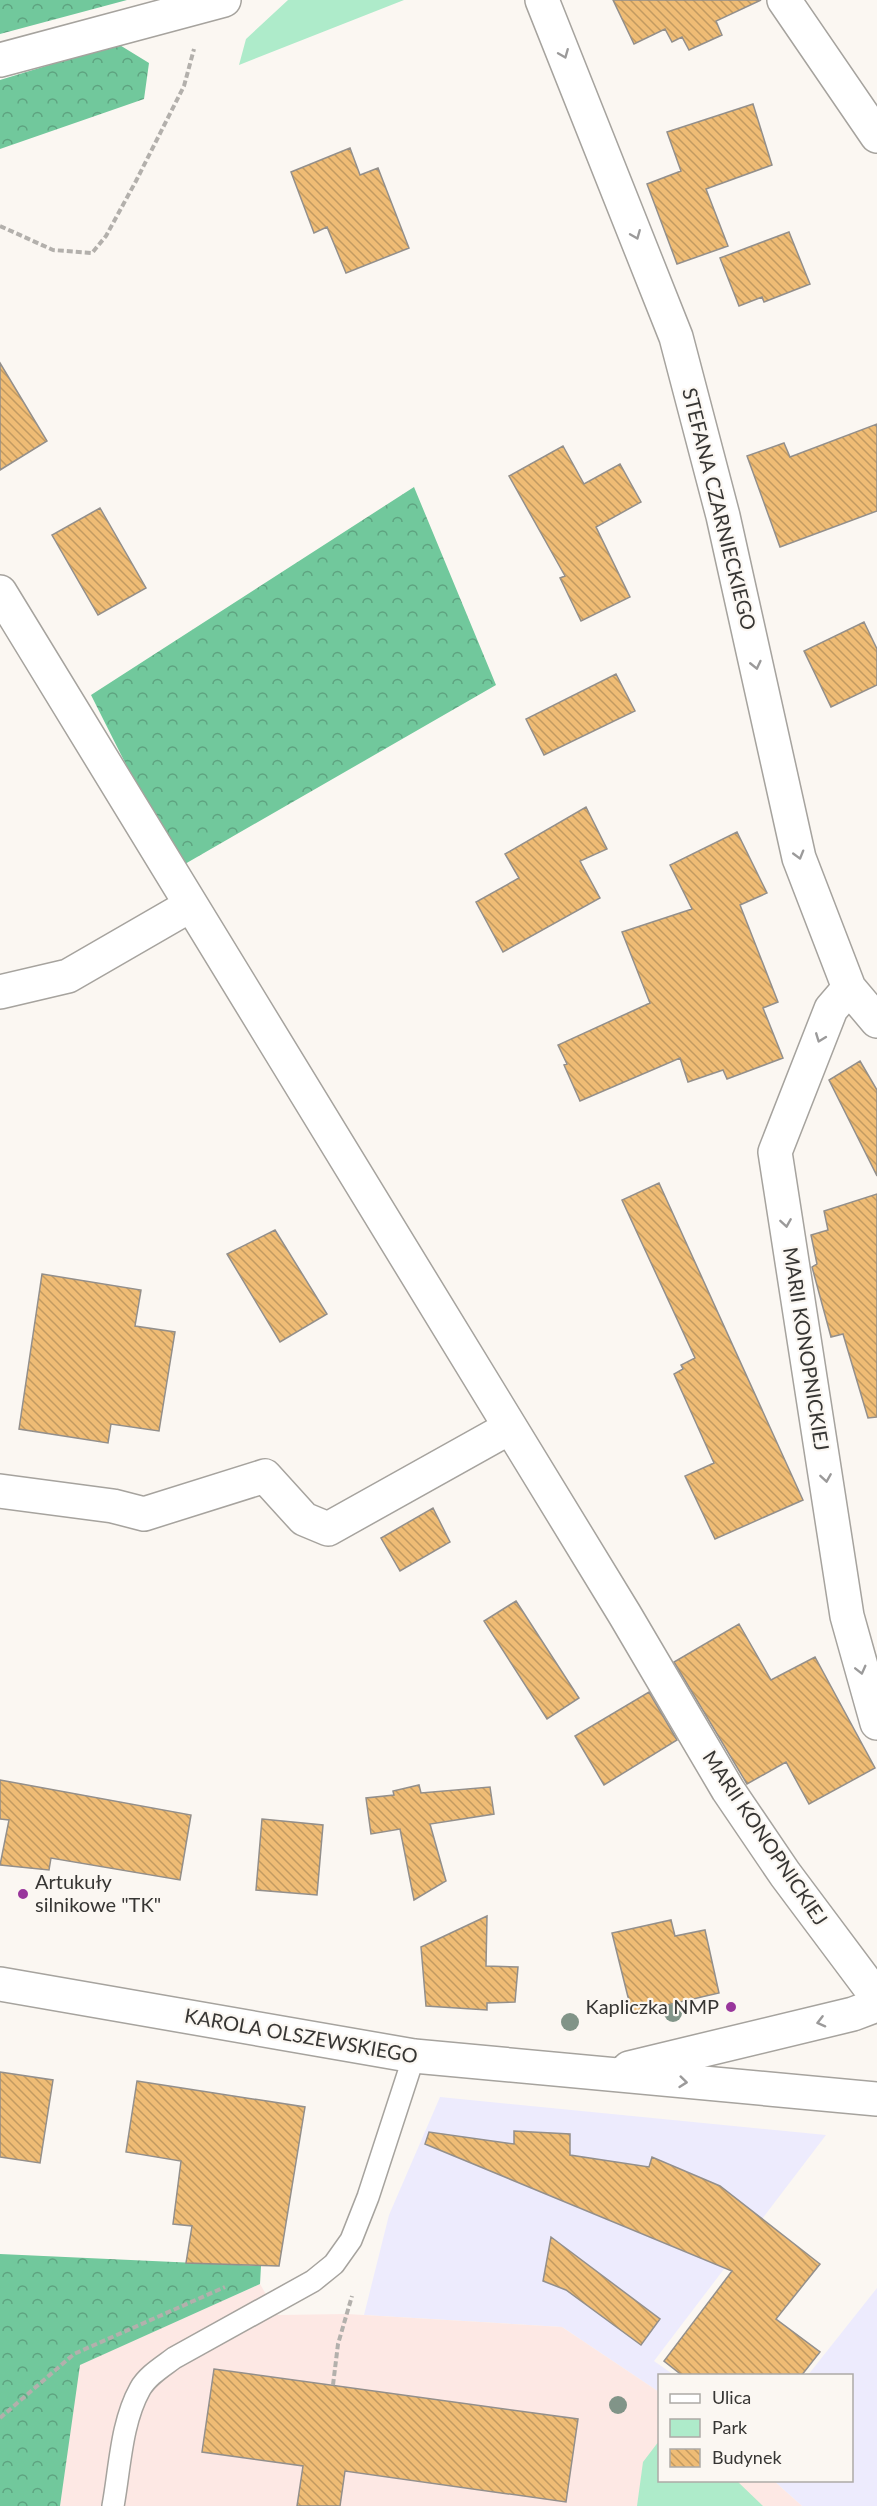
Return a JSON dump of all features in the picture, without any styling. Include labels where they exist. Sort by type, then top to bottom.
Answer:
[{"type":"street","name":"STEFANA CZARNIECKIEGO","points":[[542,0],[676,337],[723,516],[799,858],[849,988],[877,1021]]},
{"type":"street","points":[[784,0],[877,136]]},
{"type":"street","points":[[0,60],[214,3]]},
{"type":"street","name":"MARII KONOPNICKIEJ","points":[[0,592],[728,1790],[785,1874],[877,1997]]},
{"type":"street","points":[[0,992],[68,976],[191,905]]},
{"type":"street","name":"MARII KONOPNICKIEJ","points":[[849,988],[831,1009],[775,1152],[847,1616],[877,1722]]},
{"type":"street","points":[[0,1491],[113,1506],[144,1514],[265,1476],[304,1519],[328,1529],[509,1428]]},
{"type":"street","name":"KAROLA OLSZEWSKIEGO","points":[[0,1984],[414,2056],[877,2099]]},
{"type":"street","name":"KAROLA OLSZEWSKIEGO","points":[[604,2074],[854,2014],[877,2005]]},
{"type":"lane","points":[[113,2506],[126,2429],[141,2387],[155,2371],[174,2358],[313,2281],[334,2264],[351,2240],[368,2197],[414,2056]]},
{"type":"path","points":[[0,226],[53,250],[92,253],[106,236],[184,86],[214,3]]},
{"type":"path","points":[[0,2418],[74,2354],[233,2284]]},
{"type":"shaded area","points":[[440,2097],[826,2135],[654,2361],[673,2374],[658,2374],[658,2391],[562,2327],[364,2315],[389,2215]]},
{"type":"shaded area","points":[[260,2284],[278,2315],[347,2314],[562,2327],[658,2391],[658,2482],[775,2482],[802,2506],[60,2506],[79,2365]]},
{"type":"shaded area","points":[[877,2288],[877,2506],[802,2506],[775,2482],[853,2482],[853,2374],[809,2374]]},
{"type":"green space","points":[[0,0],[127,0],[0,34]]},
{"type":"green space","points":[[288,0],[404,0],[239,65],[246,39]]},
{"type":"green space","points":[[118,44],[149,63],[144,99],[0,149],[0,80]]},
{"type":"green space","points":[[414,487],[496,685],[178,868],[91,695]]},
{"type":"green space","points":[[0,2254],[261,2266],[260,2284],[80,2365],[60,2506],[0,2506]]},
{"type":"green space","points":[[658,2442],[658,2482],[738,2482],[763,2506],[637,2506],[643,2462]]},
{"type":"building","points":[[613,0],[761,0],[716,21],[722,35],[689,50],[682,37],[672,42],[665,29],[634,44]]},
{"type":"building","points":[[753,104],[772,165],[706,189],[728,246],[677,264],[647,184],[681,171],[667,132]]},
{"type":"building","points":[[350,148],[360,175],[378,168],[409,248],[346,273],[327,227],[314,233],[291,172]]},
{"type":"building","points":[[789,232],[810,284],[764,302],[762,297],[739,306],[720,258]]},
{"type":"building","points":[[0,363],[47,441],[0,470]]},
{"type":"building","points":[[877,424],[877,511],[780,547],[747,456],[784,443],[790,457]]},
{"type":"building","points":[[563,446],[584,484],[620,464],[641,502],[596,527],[630,597],[581,621],[560,578],[565,576],[509,476]]},
{"type":"building","points":[[100,508],[146,588],[98,615],[52,535]]},
{"type":"building","points":[[864,622],[877,649],[877,685],[831,707],[804,651]]},
{"type":"building","points":[[616,674],[635,711],[544,755],[526,719]]},
{"type":"building","points":[[586,807],[607,849],[580,861],[600,898],[503,952],[476,902],[519,878],[505,854]]},
{"type":"building","points":[[737,832],[767,893],[740,905],[778,1002],[763,1008],[783,1058],[727,1079],[723,1070],[688,1082],[680,1058],[580,1101],[558,1045],[650,1003],[622,932],[692,909],[670,865]]},
{"type":"building","points":[[860,1061],[877,1090],[877,1176],[829,1080]]},
{"type":"building","points":[[659,1183],[803,1500],[715,1539],[685,1476],[714,1463],[674,1374],[683,1369],[681,1365],[695,1358],[622,1200]]},
{"type":"building","points":[[877,1194],[877,1417],[868,1418],[843,1334],[831,1337],[812,1267],[817,1264],[811,1235],[828,1230],[824,1211]]},
{"type":"building","points":[[275,1230],[327,1314],[280,1342],[227,1254]]},
{"type":"building","points":[[42,1274],[141,1290],[135,1326],[175,1332],[159,1431],[111,1424],[108,1443],[19,1429]]},
{"type":"building","points":[[433,1508],[450,1542],[400,1571],[381,1538]]},
{"type":"building","points":[[516,1601],[579,1698],[547,1719],[484,1621]]},
{"type":"building","points":[[739,1624],[771,1680],[815,1657],[875,1768],[809,1804],[786,1762],[747,1784],[674,1662]]},
{"type":"building","points":[[649,1692],[677,1740],[604,1785],[575,1736]]},
{"type":"building","points":[[0,1780],[191,1815],[180,1880],[51,1858],[49,1870],[0,1865],[9,1820],[0,1819]]},
{"type":"building","points":[[419,1785],[421,1793],[490,1787],[494,1814],[430,1824],[446,1881],[414,1900],[400,1829],[371,1834],[366,1798],[394,1795],[393,1791]]},
{"type":"building","points":[[262,1819],[323,1825],[317,1895],[256,1890]]},
{"type":"building","points":[[487,1916],[486,1966],[518,1967],[515,2002],[487,2003],[487,2010],[426,2006],[421,1947]]},
{"type":"building","points":[[671,1920],[675,1936],[705,1930],[719,1993],[632,2013],[612,1933]]},
{"type":"building","points":[[0,2072],[53,2080],[40,2163],[0,2157]]},
{"type":"building","points":[[137,2081],[305,2107],[279,2266],[186,2263],[192,2226],[173,2224],[181,2161],[126,2152]]},
{"type":"building","points":[[514,2131],[570,2134],[570,2155],[649,2167],[652,2157],[720,2186],[820,2264],[776,2319],[820,2352],[803,2374],[680,2374],[664,2361],[732,2271],[425,2144],[429,2132],[514,2144]]},
{"type":"building","points":[[551,2237],[660,2319],[641,2345],[566,2290],[543,2281]]},
{"type":"building","points":[[214,2369],[578,2419],[566,2502],[345,2471],[340,2506],[297,2506],[303,2466],[202,2452]]},
{"type":"place","name":"Artukuły silnikowe \"TK\"","points":[[23,1894]]},
{"type":"place","name":"Kapliczka NMP","points":[[731,2007]]}]
